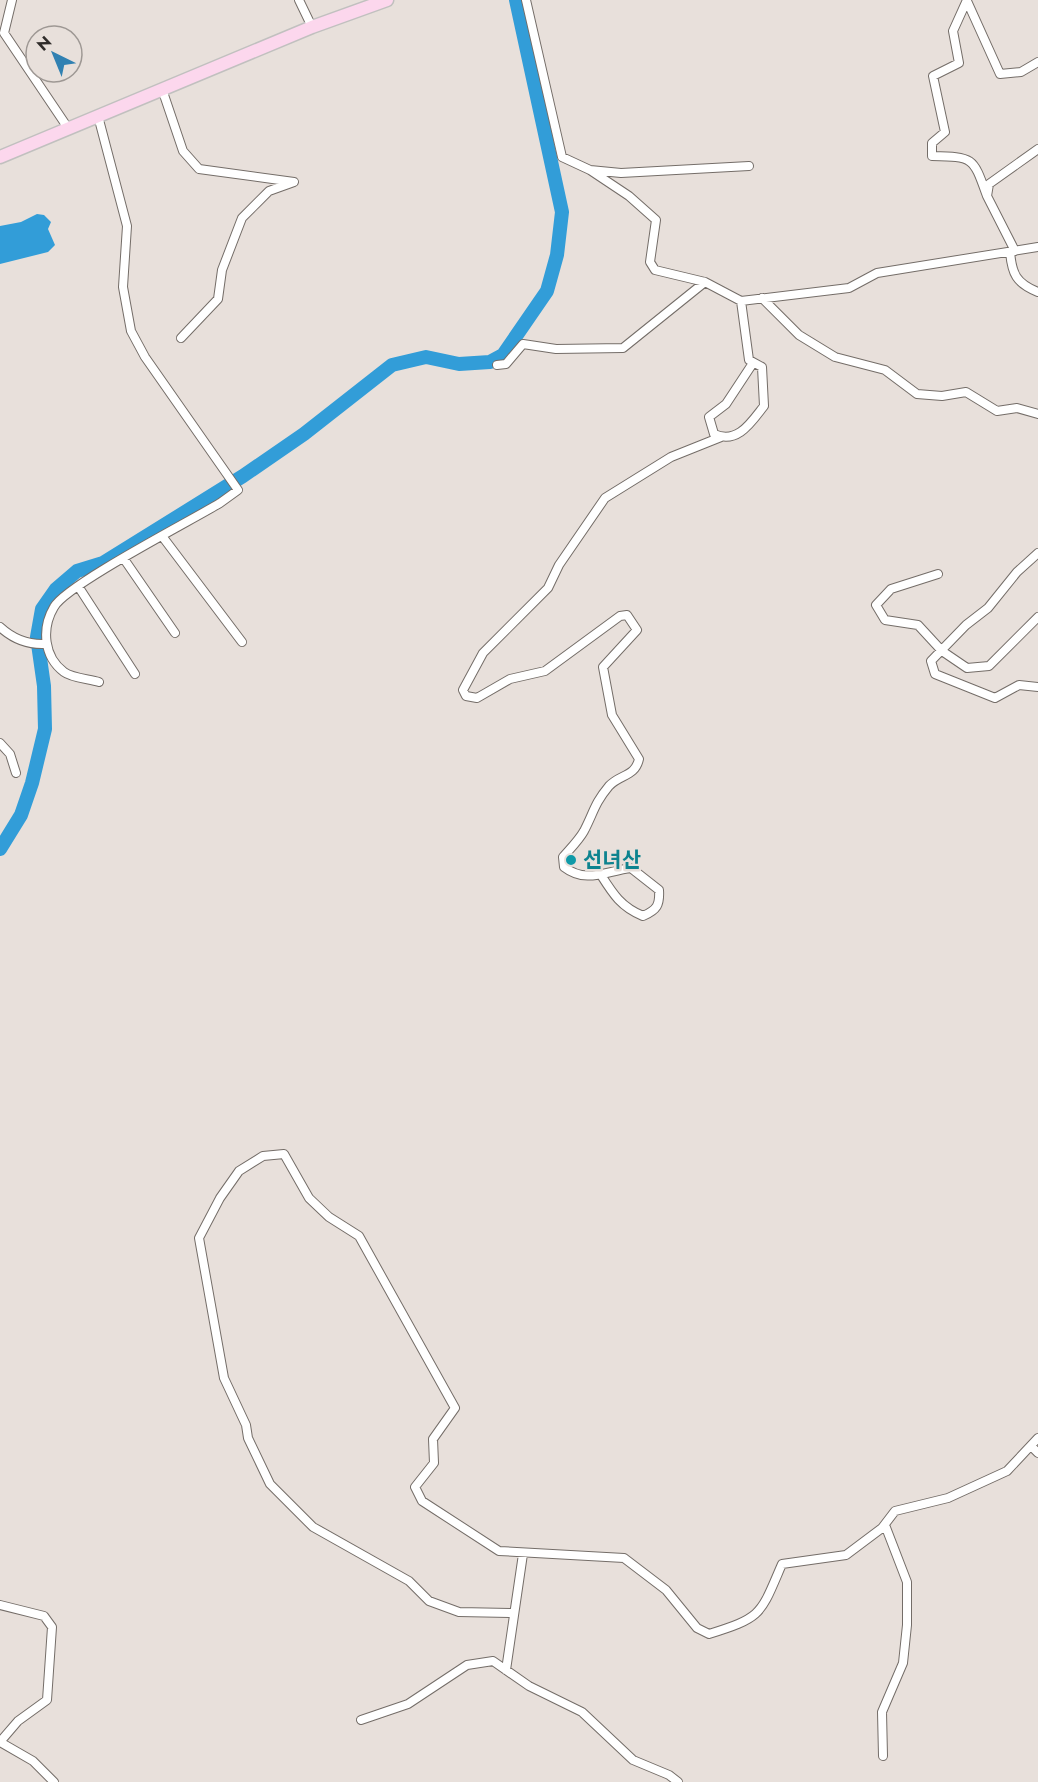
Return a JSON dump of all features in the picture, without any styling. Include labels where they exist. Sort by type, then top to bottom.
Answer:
[{"type":"main road","points":[[0,157],[312,27],[387,0]]},
{"type":"street","points":[[12,0],[4,33],[68,128]]},
{"type":"street","points":[[299,0],[312,27]]},
{"type":"street","points":[[525,0],[562,157],[590,170],[629,196],[656,220],[650,262],[655,270],[705,282],[741,301],[849,288],[877,273],[1038,247]]},
{"type":"street","points":[[967,1],[1000,74],[1021,72],[1038,62]]},
{"type":"street","points":[[967,1],[953,31],[959,63],[933,76],[945,132],[932,143],[932,156],[965,157],[977,167],[987,196],[1012,251],[1012,274],[1024,286],[1038,292]]},
{"type":"street","points":[[162,89],[183,151],[199,169],[294,182],[269,191],[242,218],[222,270],[218,299],[181,338]]},
{"type":"street","points":[[98,116],[127,226],[123,287],[131,331],[145,357],[238,490],[220,503],[78,586],[54,607],[45,644],[49,656],[66,674],[99,682]]},
{"type":"street","points":[[987,196],[989,184],[1038,148]]},
{"type":"street","points":[[590,170],[621,173],[750,165]]},
{"type":"street","points":[[497,365],[506,364],[523,344],[556,349],[623,348],[705,282]]},
{"type":"street","points":[[762,298],[799,335],[835,357],[885,370],[917,394],[942,396],[966,392],[997,411],[1017,408],[1038,414]]},
{"type":"street","points":[[601,875],[619,903],[643,916],[655,911],[660,902],[659,890],[631,868],[601,875],[592,878],[572,873],[564,867],[563,857],[584,832],[595,802],[615,780],[636,769],[639,759],[612,715],[603,667],[633,637],[637,630],[632,620],[627,615],[620,616],[545,671],[510,679],[477,698],[466,696],[463,690],[465,682],[483,652],[548,588],[559,565],[604,498],[671,457],[743,432],[764,406],[762,367],[749,360],[741,301]]},
{"type":"street","points":[[721,438],[714,434],[709,417],[726,404],[753,363]]},
{"type":"street","points":[[162,536],[242,642]]},
{"type":"street","points":[[1038,553],[1017,572],[988,608],[966,625],[932,661],[935,674],[995,698],[1020,686],[1038,687]]},
{"type":"street","points":[[124,559],[175,633]]},
{"type":"street","points":[[938,574],[891,590],[876,605],[885,620],[918,624],[942,651],[967,668],[989,666],[1038,617]]},
{"type":"street","points":[[78,586],[135,674]]},
{"type":"street","points":[[0,627],[9,635],[33,645],[45,644]]},
{"type":"street","points":[[0,743],[10,754],[16,773]]},
{"type":"street","points":[[514,1613],[459,1612],[429,1601],[409,1581],[313,1527],[270,1484],[248,1438],[246,1425],[224,1378],[199,1238],[220,1198],[239,1171],[263,1156],[284,1154],[309,1198],[329,1217],[359,1236],[455,1408],[433,1439],[434,1463],[415,1487],[422,1502],[499,1551],[624,1558],[666,1590],[697,1628],[709,1634],[741,1624],[759,1612],[782,1564],[846,1555],[885,1525],[895,1511],[948,1498],[1007,1471],[1038,1438]]},
{"type":"street","points":[[1031,1446],[1038,1453]]},
{"type":"street","points":[[883,1756],[882,1712],[903,1663],[907,1604],[907,1582],[885,1525]]},
{"type":"street","points":[[506,1670],[523,1554]]},
{"type":"street","points":[[0,1605],[44,1616],[52,1627],[47,1700],[18,1721],[0,1742],[33,1761],[54,1782]]},
{"type":"street","points":[[361,1720],[408,1704],[467,1665],[493,1661],[529,1686],[582,1712],[633,1760],[669,1775],[678,1782]]},
{"type":"water","points":[[37,214],[44,215],[51,222],[48,229],[55,245],[48,252],[0,264],[0,226],[21,222]]},
{"type":"waterway","points":[[0,849],[21,815],[32,783],[45,729],[44,686],[37,637],[42,609],[56,589],[77,571],[103,563],[243,476],[304,434],[392,365],[426,357],[459,364],[490,362],[503,355],[547,291],[557,255],[562,212],[516,0]]},
{"type":"place","name":"선녀산","points":[[571,860]]}]
